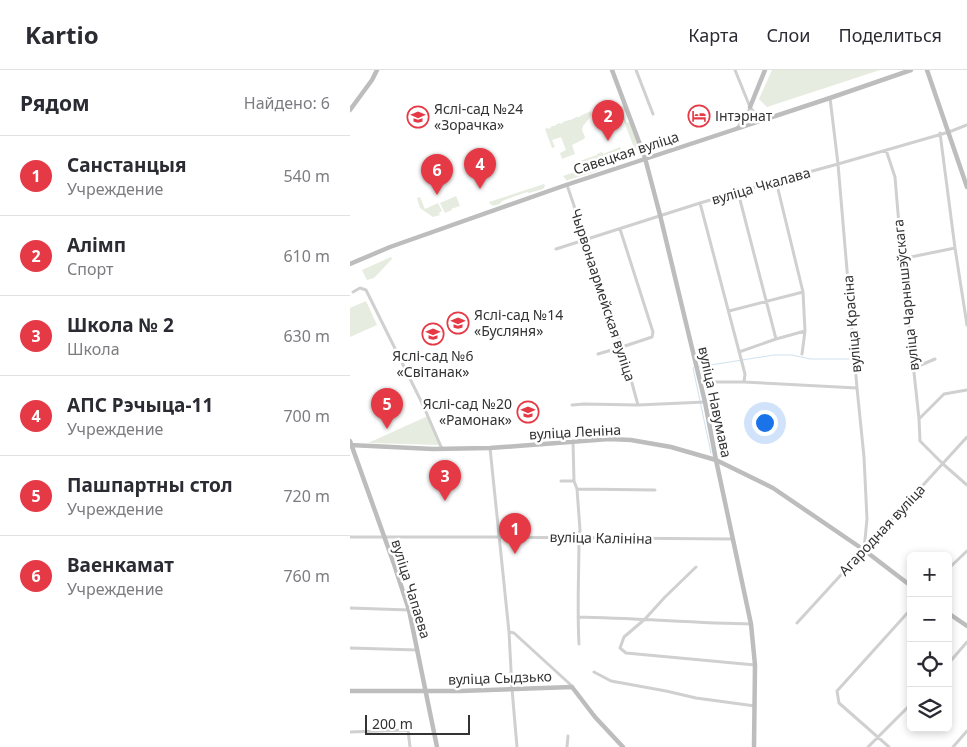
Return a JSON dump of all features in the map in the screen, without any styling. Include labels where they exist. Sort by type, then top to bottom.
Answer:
[{"type":"street","points":[[350,110],[377,70]]},
{"type":"street","name":"вуліца Навумава","points":[[612,70],[645,158],[705,402],[751,624],[755,665],[754,747]]},
{"type":"street","points":[[636,70],[653,114]]},
{"type":"street","points":[[735,70],[751,109],[753,124]]},
{"type":"street","points":[[737,129],[751,109],[764,70]]},
{"type":"street","name":"Савецкая вуліца","points":[[350,264],[390,247],[645,158],[753,124],[911,70]]},
{"type":"street","points":[[927,70],[967,187]]},
{"type":"street","name":"вуліца Красіна","points":[[830,98],[838,164],[864,458],[867,519],[864,550]]},
{"type":"street","points":[[751,109],[765,120]]},
{"type":"street","points":[[747,114],[753,124]]},
{"type":"street","name":"вуліца Чкалава","points":[[556,249],[660,215],[940,133],[949,132],[967,125]]},
{"type":"street","points":[[940,133],[967,325]]},
{"type":"street","name":"вуліца Чарнышэўскага","points":[[886,150],[895,177],[920,442],[943,464]]},
{"type":"street","points":[[776,181],[803,292],[805,331],[802,354]]},
{"type":"street","name":"Чырвонаармейская вуліца","points":[[567,185],[622,347],[638,405]]},
{"type":"street","points":[[738,192],[776,339]]},
{"type":"street","points":[[700,203],[745,374],[744,382]]},
{"type":"street","points":[[598,354],[652,336],[653,332],[620,229]]},
{"type":"street","points":[[902,259],[955,248]]},
{"type":"street","points":[[353,292],[360,288],[366,290],[424,405],[442,449]]},
{"type":"street","points":[[729,311],[803,292]]},
{"type":"street","points":[[739,352],[805,331]]},
{"type":"street","points":[[914,368],[935,359]]},
{"type":"street","points":[[700,382],[744,382],[857,388]]},
{"type":"street","points":[[919,419],[944,394],[967,390]]},
{"type":"street","points":[[572,405],[705,402]]},
{"type":"street","name":"Агародная вуліца","points":[[797,623],[967,438]]},
{"type":"street","name":"вуліца Леніна","points":[[351,444],[442,449],[490,448],[609,439],[631,440],[671,447],[716,460],[773,488],[864,550],[907,583]]},
{"type":"street","points":[[573,442],[574,481],[577,489],[580,530],[579,644]]},
{"type":"street","name":"вуліца Чапаева","points":[[351,444],[409,610],[437,747]]},
{"type":"street","points":[[490,448],[509,632],[517,747]]},
{"type":"street","points":[[943,464],[967,485]]},
{"type":"street","points":[[561,481],[574,481]]},
{"type":"street","points":[[577,489],[655,490]]},
{"type":"street","name":"вуліца Калініна","points":[[350,537],[733,540]]},
{"type":"street","points":[[952,564],[967,550]]},
{"type":"street","points":[[696,567],[645,619],[624,637],[620,648],[626,653],[755,665]]},
{"type":"street","points":[[350,608],[409,610]]},
{"type":"street","points":[[889,747],[839,703],[837,691],[907,613]]},
{"type":"street","points":[[952,616],[967,626]]},
{"type":"street","points":[[578,617],[645,619],[708,624],[751,624]]},
{"type":"street","points":[[509,632],[514,633],[520,638],[572,687]]},
{"type":"street","points":[[952,659],[967,642]]},
{"type":"street","points":[[350,648],[418,650]]},
{"type":"street","points":[[594,672],[611,681],[696,698],[755,706]]},
{"type":"street","name":"вуліца Сыдзько","points":[[350,691],[460,691],[572,687],[595,717],[623,747]]},
{"type":"street","points":[[868,747],[907,708]]},
{"type":"street","points":[[350,732],[408,730],[410,747]]},
{"type":"street","points":[[953,747],[967,731]]},
{"type":"street","points":[[567,747],[568,736]]},
{"type":"shaded area","points":[[772,70],[880,70],[767,107],[759,99]]},
{"type":"shaded area","points":[[618,106],[624,107],[626,110],[623,113],[626,122],[631,123],[640,149],[635,150]]},
{"type":"shaded area","points":[[591,111],[592,115],[582,130],[584,139],[572,145],[575,154],[562,159],[560,153],[566,150],[561,137],[552,140],[555,147],[552,148],[545,129],[580,117]]},
{"type":"shaded area","points":[[620,147],[621,149],[617,156],[581,168],[574,163],[602,152],[603,154]]},
{"type":"shaded area","points":[[598,164],[602,168],[594,172],[567,181],[563,176]]},
{"type":"shaded area","points":[[544,184],[543,189],[527,192],[496,205],[492,205],[489,202]]},
{"type":"shaded area","points":[[456,196],[460,206],[445,213],[440,203]]},
{"type":"shaded area","points":[[420,197],[425,209],[438,203],[442,211],[439,213],[440,215],[433,217],[420,208],[417,198]]},
{"type":"shaded area","points":[[391,257],[392,259],[374,278],[367,280],[362,270]]},
{"type":"shaded area","points":[[366,301],[377,325],[350,337],[350,308]]},
{"type":"shaded area","points":[[428,416],[441,445],[368,443]]},
{"type":"waterway","points":[[698,367],[774,355],[792,355],[810,359],[849,359]]},
{"type":"waterway","points":[[694,367],[711,453]]},
{"type":"place","name":"Інтэрнат","points":[[699,116]]},
{"type":"place","name":"Яслі-сад №24 «Зорачка»","points":[[418,117]]},
{"type":"place","name":"Алімп","points":[[608,141]]},
{"type":"place","name":"АПС Рэчыца-11","points":[[480,189]]},
{"type":"place","name":"Ваенкамат","points":[[437,195]]},
{"type":"place","name":"Яслі-сад №14 «Бусляня»","points":[[458,323]]},
{"type":"place","name":"Яслі-сад №6 «Світанак»","points":[[433,334]]},
{"type":"place","name":"Яслі-сад №20 «Рамонак»","points":[[528,412]]},
{"type":"place","name":"Пашпартны стол","points":[[387,429]]},
{"type":"place","name":"Школа № 2","points":[[445,501]]},
{"type":"place","name":"Санстанцыя","points":[[515,554]]}]
